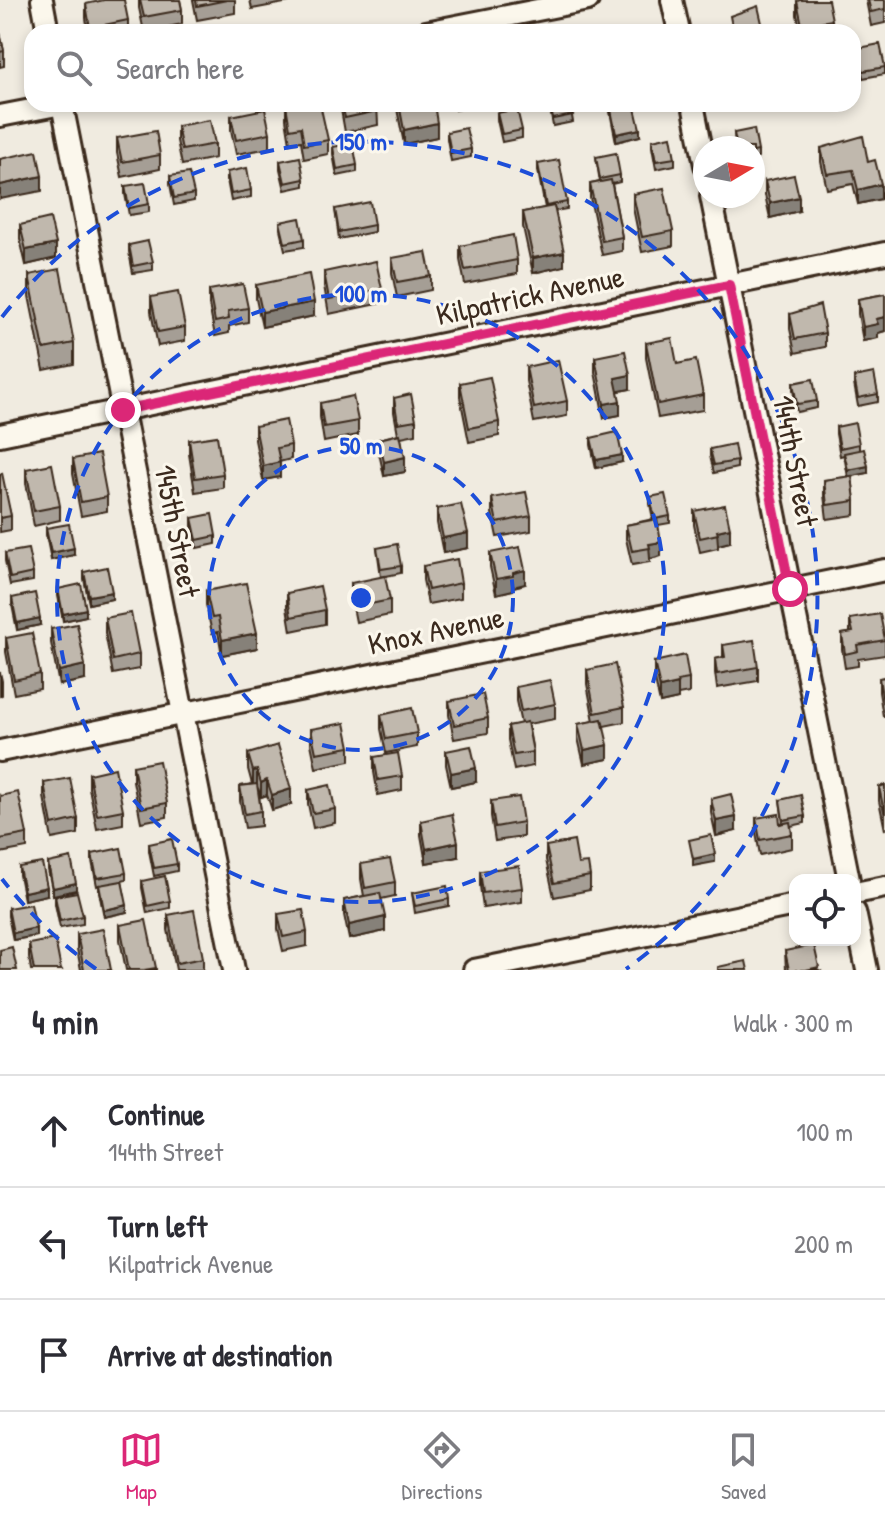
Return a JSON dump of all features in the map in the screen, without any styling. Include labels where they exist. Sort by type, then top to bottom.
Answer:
[{"type":"street","points":[[42,0],[46,24]]},
{"type":"street","points":[[466,24],[588,0]]},
{"type":"street","points":[[672,0],[677,24]]},
{"type":"street","points":[[0,116],[24,111]]},
{"type":"street","name":"145th Street","points":[[64,112],[234,970]]},
{"type":"street","points":[[695,112],[699,136]]},
{"type":"street","name":"144th Street","points":[[713,208],[848,874]]},
{"type":"street","name":"Kilpatrick Avenue","points":[[0,435],[885,253]]},
{"type":"street","name":"Knox Avenue","points":[[0,751],[885,570]]},
{"type":"street","points":[[861,892],[885,887]]},
{"type":"street","points":[[474,970],[789,906]]},
{"type":"street","points":[[861,941],[867,970]]},
{"type":"building","points":[[124,0],[128,20],[89,24],[86,4]]},
{"type":"building","points":[[140,0],[180,0],[182,10],[144,17]]},
{"type":"building","points":[[196,0],[227,0],[197,6]]},
{"type":"building","points":[[828,0],[832,20],[802,24],[797,1]]},
{"type":"building","points":[[868,0],[885,0],[885,9],[871,12]]},
{"type":"building","points":[[758,6],[762,24],[732,24],[730,16]]},
{"type":"building","points":[[880,44],[885,67],[863,71],[861,48]]},
{"type":"building","points":[[266,112],[270,133],[236,140],[231,116]]},
{"type":"building","points":[[287,112],[322,112],[328,140],[304,145],[301,127],[290,129]]},
{"type":"building","points":[[344,112],[373,112],[345,118]]},
{"type":"building","points":[[401,112],[435,112],[437,123],[404,130]]},
{"type":"building","points":[[518,112],[522,130],[502,134],[497,113]]},
{"type":"building","points":[[552,112],[572,112],[573,115],[553,119]]},
{"type":"building","points":[[611,112],[636,112],[640,129],[616,134]]},
{"type":"building","points":[[210,120],[215,144],[182,150],[177,126]]},
{"type":"building","points":[[466,128],[471,149],[451,153],[447,132]]},
{"type":"building","points":[[754,129],[755,136],[735,136],[734,133]]},
{"type":"building","points":[[156,131],[160,155],[122,162],[117,138]]},
{"type":"building","points":[[671,136],[675,158],[656,161],[652,140]]},
{"type":"building","points":[[863,136],[868,162],[875,160],[881,184],[858,190],[853,170],[827,174],[821,148]]},
{"type":"building","points":[[353,143],[357,165],[337,169],[333,147]]},
{"type":"building","points":[[37,151],[42,176],[0,185],[0,159]]},
{"type":"building","points":[[616,153],[620,175],[600,179],[596,157]]},
{"type":"building","points":[[300,157],[304,179],[285,183],[280,161]]},
{"type":"building","points":[[559,160],[567,202],[546,206],[538,164]]},
{"type":"building","points":[[247,168],[251,190],[231,194],[227,172]]},
{"type":"building","points":[[189,173],[194,194],[174,198],[170,176]]},
{"type":"building","points":[[794,175],[799,197],[770,203],[765,181]]},
{"type":"building","points":[[611,180],[622,237],[602,241],[590,184]]},
{"type":"building","points":[[145,183],[149,204],[129,208],[125,186]]},
{"type":"building","points":[[664,188],[673,231],[642,237],[633,194]]},
{"type":"building","points":[[370,202],[374,225],[339,232],[335,209]]},
{"type":"building","points":[[554,206],[564,252],[533,258],[523,212]]},
{"type":"building","points":[[50,218],[56,244],[26,250],[20,225]]},
{"type":"building","points":[[300,218],[304,239],[285,243],[280,222]]},
{"type":"building","points":[[513,235],[517,260],[465,270],[460,246]]},
{"type":"building","points":[[148,241],[153,262],[133,266],[129,245]]},
{"type":"building","points":[[426,252],[431,276],[397,282],[392,258]]},
{"type":"building","points":[[376,261],[382,289],[329,299],[324,272]]},
{"type":"building","points":[[60,269],[74,343],[44,349],[29,275]]},
{"type":"building","points":[[309,274],[314,302],[262,312],[256,285]]},
{"type":"building","points":[[243,284],[248,308],[228,311],[229,319],[215,322],[209,290]]},
{"type":"building","points":[[178,292],[185,327],[158,332],[151,297]]},
{"type":"building","points":[[885,294],[885,317],[876,319],[878,324],[863,327],[858,299]]},
{"type":"building","points":[[820,305],[825,333],[795,339],[790,314]]},
{"type":"building","points":[[672,338],[677,364],[696,360],[703,395],[658,404],[646,343]]},
{"type":"building","points":[[625,351],[630,375],[615,378],[620,401],[604,404],[595,357]]},
{"type":"building","points":[[558,360],[567,401],[534,408],[526,367]]},
{"type":"building","points":[[874,373],[878,394],[858,398],[854,377]]},
{"type":"building","points":[[490,377],[499,422],[469,428],[460,383]]},
{"type":"building","points":[[813,379],[817,401],[797,404],[793,383]]},
{"type":"building","points":[[411,394],[416,420],[398,423],[394,398]]},
{"type":"building","points":[[353,396],[358,421],[324,427],[320,403]]},
{"type":"building","points":[[286,420],[291,445],[277,448],[280,462],[263,466],[255,426]]},
{"type":"building","points":[[855,423],[859,444],[840,448],[836,427]]},
{"type":"building","points":[[617,432],[622,455],[596,460],[591,438]]},
{"type":"building","points":[[400,434],[405,457],[384,462],[379,439]]},
{"type":"building","points":[[217,436],[223,474],[195,478],[189,440]]},
{"type":"building","points":[[734,444],[737,461],[714,465],[710,449]]},
{"type":"building","points":[[864,449],[868,466],[848,470],[844,453]]},
{"type":"building","points":[[99,454],[107,497],[81,502],[73,459]]},
{"type":"building","points":[[52,464],[60,506],[34,511],[26,469]]},
{"type":"building","points":[[0,474],[11,516],[0,518]]},
{"type":"building","points":[[852,476],[855,501],[827,505],[824,480]]},
{"type":"building","points":[[526,492],[531,516],[497,523],[492,498]]},
{"type":"building","points":[[665,494],[670,516],[655,519],[650,497]]},
{"type":"building","points":[[461,504],[468,533],[443,538],[437,509]]},
{"type":"building","points":[[725,505],[730,528],[700,538],[694,511]]},
{"type":"building","points":[[212,514],[216,536],[197,540],[192,518]]},
{"type":"building","points":[[657,519],[661,542],[649,544],[650,548],[632,551],[626,525]]},
{"type":"building","points":[[69,524],[74,548],[51,553],[46,528]]},
{"type":"building","points":[[397,544],[401,566],[381,569],[377,548]]},
{"type":"building","points":[[520,547],[525,570],[496,579],[490,553]]},
{"type":"building","points":[[28,549],[33,573],[10,578],[5,553]]},
{"type":"building","points":[[457,559],[461,583],[428,590],[423,566]]},
{"type":"building","points":[[107,567],[112,592],[89,596],[84,572]]},
{"type":"building","points":[[385,576],[390,600],[356,607],[351,583]]},
{"type":"building","points":[[246,583],[257,633],[222,640],[218,617],[212,618],[206,591]]},
{"type":"building","points":[[81,584],[86,609],[63,614],[58,589]]},
{"type":"building","points":[[320,586],[325,610],[291,617],[287,593]]},
{"type":"building","points":[[35,593],[40,618],[17,623],[12,598]]},
{"type":"building","points":[[131,613],[139,654],[113,660],[105,618]]},
{"type":"building","points":[[880,614],[885,640],[857,645],[858,651],[845,654],[842,634],[853,632],[850,619]]},
{"type":"building","points":[[77,624],[85,665],[59,671],[51,629]]},
{"type":"building","points":[[32,633],[40,674],[14,680],[6,638]]},
{"type":"building","points":[[754,640],[758,667],[717,674],[715,659],[725,657],[723,645]]},
{"type":"building","points":[[685,655],[689,679],[660,688],[654,662]]},
{"type":"building","points":[[615,664],[624,707],[595,713],[587,670]]},
{"type":"building","points":[[885,677],[885,701],[883,702],[879,678]]},
{"type":"building","points":[[550,680],[555,704],[521,711],[516,687]]},
{"type":"building","points":[[483,694],[488,718],[454,725],[449,701]]},
{"type":"building","points":[[412,708],[417,733],[386,739],[381,715]]},
{"type":"building","points":[[602,719],[608,745],[584,750],[578,724]]},
{"type":"building","points":[[527,722],[533,752],[514,755],[508,726]]},
{"type":"building","points":[[345,723],[350,747],[316,753],[311,729]]},
{"type":"building","points":[[278,745],[291,789],[272,795],[267,780],[261,783],[257,770],[253,771],[248,754]]},
{"type":"building","points":[[471,746],[476,768],[451,773],[446,751]]},
{"type":"building","points":[[398,753],[402,776],[378,780],[374,757]]},
{"type":"building","points":[[159,761],[167,803],[141,808],[133,766]]},
{"type":"building","points":[[115,768],[123,810],[97,815],[89,774]]},
{"type":"building","points":[[70,778],[78,819],[52,825],[44,783]]},
{"type":"building","points":[[257,784],[261,811],[245,814],[240,786]]},
{"type":"building","points":[[330,785],[335,809],[313,813],[308,790]]},
{"type":"building","points":[[885,785],[885,816],[879,787]]},
{"type":"building","points":[[18,792],[27,834],[0,839],[0,796]]},
{"type":"building","points":[[731,794],[736,817],[716,821],[711,799]]},
{"type":"building","points":[[801,795],[805,816],[783,820],[780,800]]},
{"type":"building","points":[[519,797],[523,822],[495,827],[491,801]]},
{"type":"building","points":[[452,814],[458,842],[426,849],[421,821]]},
{"type":"building","points":[[779,814],[780,824],[790,822],[792,834],[760,840],[756,818]]},
{"type":"building","points":[[711,835],[715,854],[693,859],[689,840]]},
{"type":"building","points":[[172,839],[177,864],[154,868],[149,844]]},
{"type":"building","points":[[574,841],[578,864],[588,863],[590,876],[554,883],[546,846]]},
{"type":"building","points":[[121,848],[126,873],[97,878],[92,854]]},
{"type":"building","points":[[71,858],[76,883],[53,888],[48,863]]},
{"type":"building","points":[[390,859],[395,882],[365,888],[361,864]]},
{"type":"building","points":[[42,863],[47,887],[24,892],[19,867]]},
{"type":"building","points":[[519,866],[522,888],[483,893],[480,871]]},
{"type":"building","points":[[165,876],[170,901],[147,906],[142,881]]},
{"type":"building","points":[[122,881],[127,905],[104,910],[99,885]]},
{"type":"building","points":[[447,886],[449,899],[415,906],[412,893]]},
{"type":"building","points":[[77,892],[83,916],[60,921],[55,896]]},
{"type":"building","points":[[380,893],[385,917],[349,925],[344,900]]},
{"type":"building","points":[[31,904],[36,928],[13,933],[8,908]]},
{"type":"building","points":[[194,910],[203,958],[177,963],[168,915]]},
{"type":"building","points":[[303,910],[307,932],[283,937],[278,914]]},
{"type":"building","points":[[146,920],[156,968],[129,970],[120,925]]},
{"type":"building","points":[[103,929],[111,970],[84,970],[77,934]]},
{"type":"building","points":[[55,939],[61,970],[34,970],[29,944]]},
{"type":"building","points":[[814,946],[819,967],[789,970],[785,951]]},
{"type":"building","points":[[12,947],[17,970],[0,970],[0,950]]},
{"type":"building","points":[[746,961],[748,970],[718,970],[718,967]]},
{"type":"route","points":[[123,410],[729,285],[790,589]]}]
